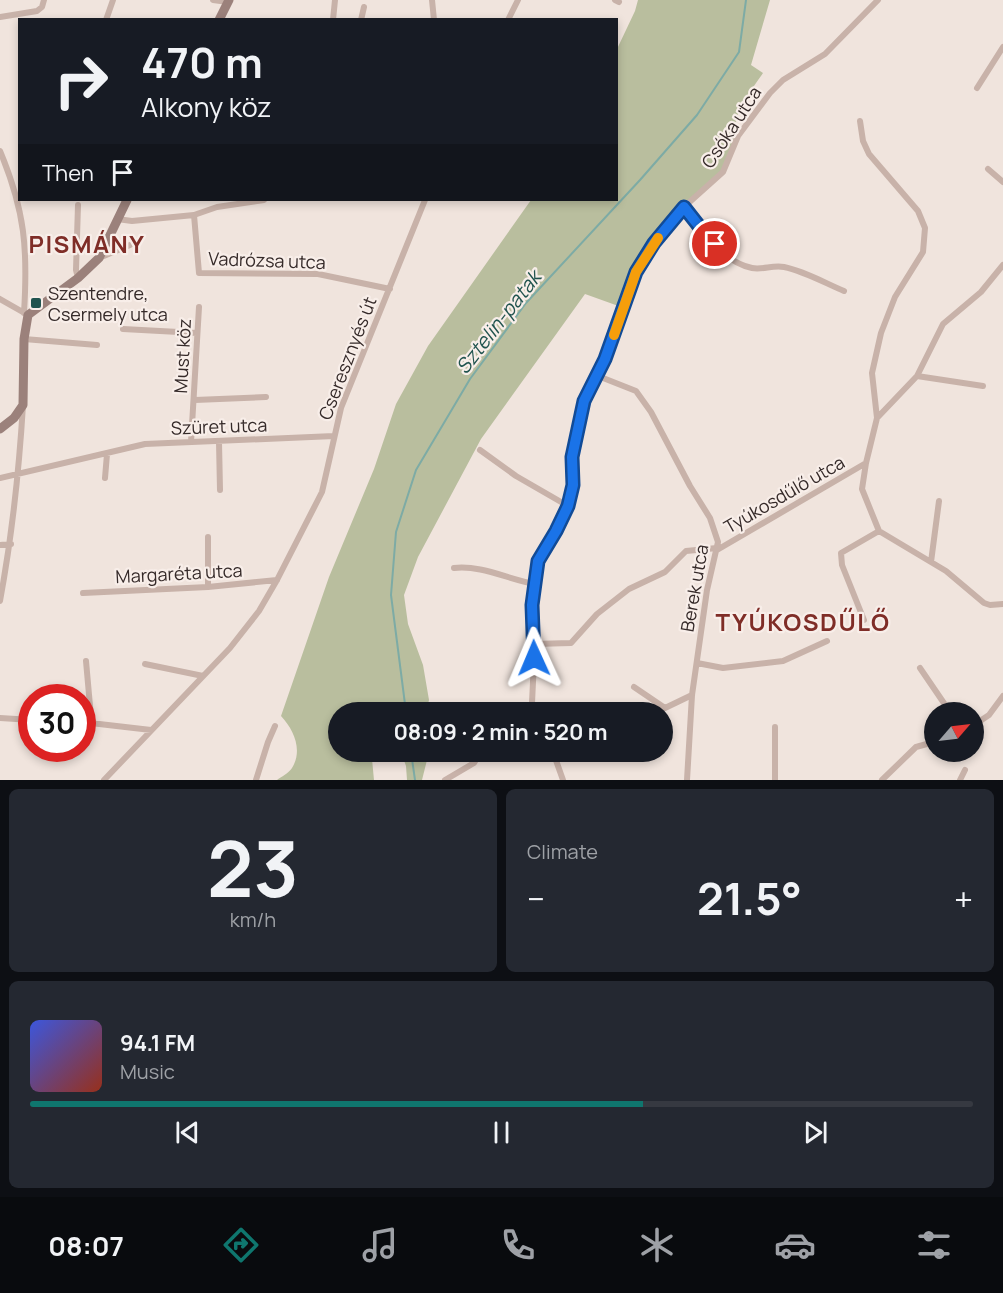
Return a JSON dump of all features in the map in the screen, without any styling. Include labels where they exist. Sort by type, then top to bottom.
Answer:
[{"type":"street","points":[[107,18],[113,0]]},
{"type":"street","points":[[213,0],[228,1],[220,18]]},
{"type":"street","points":[[333,18],[335,0]]},
{"type":"street","points":[[432,0],[434,18]]},
{"type":"street","points":[[509,18],[518,0]]},
{"type":"street","name":"Csóka utca","points":[[532,702],[534,644],[532,605],[538,561],[568,506],[573,485],[572,457],[584,401],[598,376],[636,272],[654,243],[684,207],[723,172],[738,136],[770,93],[783,80],[825,54],[878,0]]},
{"type":"street","points":[[0,17],[37,11],[43,4]]},
{"type":"street","points":[[362,18],[364,8]]},
{"type":"street","points":[[978,88],[1003,47]]},
{"type":"street","points":[[860,121],[863,141],[869,154],[918,211],[925,228],[923,252],[895,297],[881,333],[872,373],[877,418],[862,489],[879,531],[956,578],[984,603],[1003,604]]},
{"type":"street","points":[[0,151],[12,179],[21,213],[26,251],[24,405],[19,475],[11,544],[0,601]]},
{"type":"street","points":[[988,169],[1003,182]]},
{"type":"street","points":[[99,258],[126,201]]},
{"type":"street","points":[[117,219],[132,221],[194,214],[218,207],[257,201]]},
{"type":"street","name":"Cseresznyés út","points":[[104,780],[230,648],[259,611],[277,580],[322,492],[341,408],[426,201]]},
{"type":"street","points":[[78,205],[76,270],[78,278]]},
{"type":"street","points":[[684,207],[706,235],[723,252],[740,264],[763,269],[784,267],[844,291]]},
{"type":"street","name":"Vadrózsa utca","points":[[194,214],[199,273],[318,274],[390,289]]},
{"type":"street","points":[[26,314],[78,278],[99,258],[130,245]]},
{"type":"street","points":[[877,418],[917,376],[943,324],[981,292],[1003,266]]},
{"type":"street","points":[[0,299],[26,314]]},
{"type":"street","name":"Must köz","points":[[191,442],[199,308]]},
{"type":"street","points":[[123,329],[197,333]]},
{"type":"street","points":[[24,339],[96,345]]},
{"type":"street","name":"Berek utca","points":[[598,376],[636,391],[651,412],[690,486],[710,518],[718,542],[707,590],[692,695],[687,780]]},
{"type":"street","points":[[917,376],[983,386]]},
{"type":"street","points":[[195,400],[266,397]]},
{"type":"street","points":[[0,429],[14,418],[24,405]]},
{"type":"street","name":"Szüret utca","points":[[0,478],[145,444],[334,436]]},
{"type":"street","points":[[219,442],[220,490]]},
{"type":"street","points":[[480,450],[516,476],[568,506]]},
{"type":"street","points":[[105,478],[106,454]]},
{"type":"street","name":"Tyúkosdűlő utca","points":[[534,644],[572,643],[597,614],[629,589],[665,572],[686,551],[717,549],[866,463]]},
{"type":"street","points":[[931,562],[939,501]]},
{"type":"street","points":[[864,620],[842,565],[841,553],[879,531]]},
{"type":"street","points":[[208,537],[208,587]]},
{"type":"street","points":[[0,545],[11,544]]},
{"type":"street","points":[[454,568],[471,566],[514,580],[535,584]]},
{"type":"street","name":"Margaréta utca","points":[[83,593],[208,587],[277,580]]},
{"type":"street","points":[[697,663],[723,668],[783,662],[827,641]]},
{"type":"street","points":[[86,661],[88,684]]},
{"type":"street","points":[[145,664],[203,676]]},
{"type":"street","points":[[920,668],[943,702]]},
{"type":"street","points":[[634,687],[665,708],[692,695]]},
{"type":"street","points":[[984,718],[1003,696]]},
{"type":"street","points":[[0,718],[18,719]]},
{"type":"street","points":[[96,723],[151,730]]},
{"type":"street","points":[[256,780],[275,726]]},
{"type":"street","points":[[775,727],[775,780]]},
{"type":"street","points":[[882,780],[916,747],[924,745]]},
{"type":"street","points":[[444,780],[475,762]]},
{"type":"street","points":[[557,762],[563,780]]},
{"type":"street","points":[[960,780],[965,770]]},
{"type":"green space","points":[[638,0],[770,0],[751,65],[763,73],[739,111],[736,128],[738,136],[728,164],[684,207],[636,272],[624,308],[585,294],[481,439],[418,557],[404,595],[408,624],[423,665],[428,702],[328,702],[328,762],[372,762],[374,780],[277,780],[291,770],[297,754],[293,734],[281,716],[329,577],[374,469],[396,404],[428,346],[530,201],[618,201],[618,47]]},
{"type":"green space","points":[[405,762],[426,762],[422,780],[407,780]]},
{"type":"waterway","name":"Sztelin-patak","points":[[405,702],[391,595],[396,532],[416,470],[470,379],[526,303],[697,115],[739,52],[746,0]]},
{"type":"waterway","name":"Sztelin-patak","points":[[412,762],[415,780]]},
{"type":"slow traffic","points":[[614,335],[636,272],[658,238]]},
{"type":"place","name":"Szentendre, Csermely utca","points":[[36,303]]},
{"type":"district","name":"PISMÁNY","points":[[87,243]]},
{"type":"district","name":"TYÚKOSDŰLŐ","points":[[803,621]]},
{"type":"route","points":[[534,658],[532,605],[538,561],[568,506],[573,485],[572,457],[584,401],[605,359],[636,272],[654,243],[684,207],[715,244]]}]
